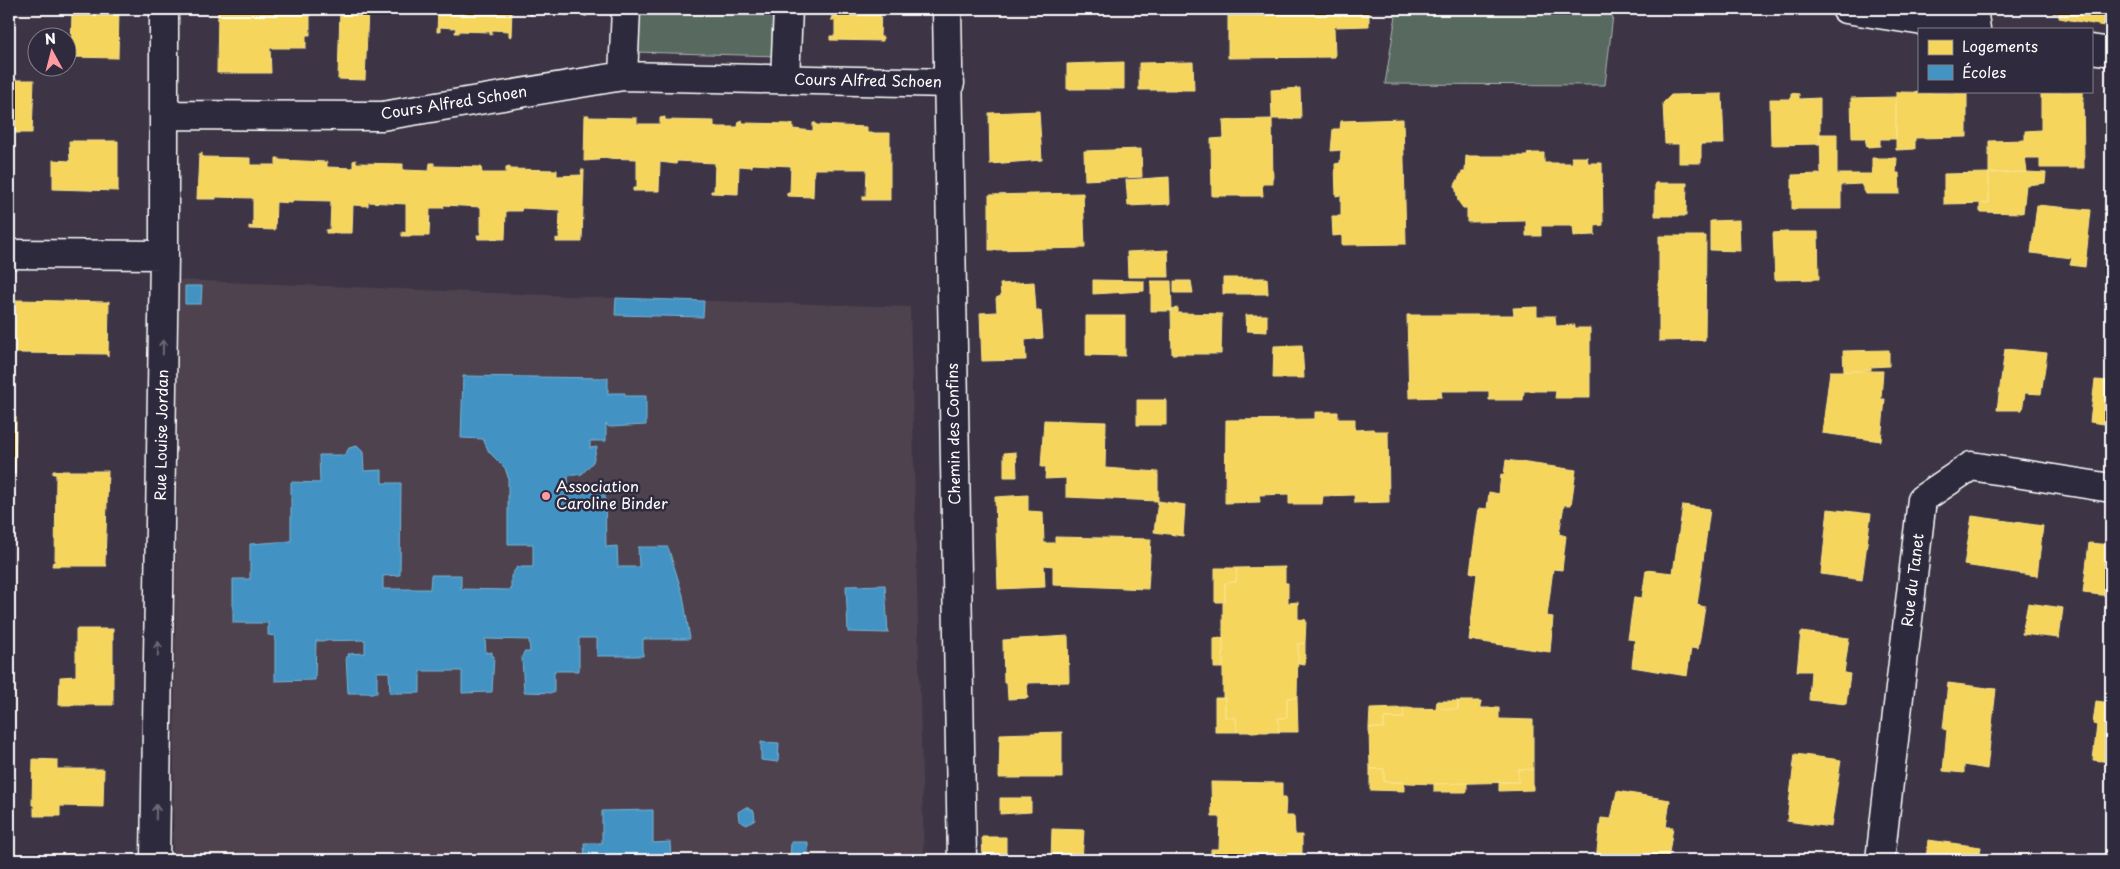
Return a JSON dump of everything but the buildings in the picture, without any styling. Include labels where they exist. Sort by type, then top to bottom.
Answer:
[{"type":"street","name":"Rue Louise Jordan","points":[[155,860],[164,255],[164,9]]},
{"type":"street","points":[[623,76],[626,9]]},
{"type":"street","name":"Cours Alfred Schoen","points":[[785,80],[788,9]]},
{"type":"street","name":"Chemin des Confins","points":[[947,9],[950,83],[962,860]]},
{"type":"street","points":[[1846,9],[1969,28]]},
{"type":"street","points":[[1973,9],[1975,28]]},
{"type":"street","points":[[2092,48],[2111,52]]},
{"type":"street","name":"Cours Alfred Schoen","points":[[164,115],[382,116],[623,76],[950,83]]},
{"type":"street","points":[[9,254],[164,255]]},
{"type":"street","name":"Rue du Tanet","points":[[1880,860],[1922,499],[1971,466],[2111,488]]},
{"type":"shaded area","name":"Association Caroline Binder","points":[[179,280],[616,298],[910,307],[924,860],[173,860]]},
{"type":"green space","points":[[637,9],[780,9],[778,56],[635,52]]},
{"type":"green space","points":[[1397,9],[1608,9],[1613,15],[1605,85],[1385,84]]},
{"type":"place","name":"Association Caroline Binder","points":[[546,496]]}]
